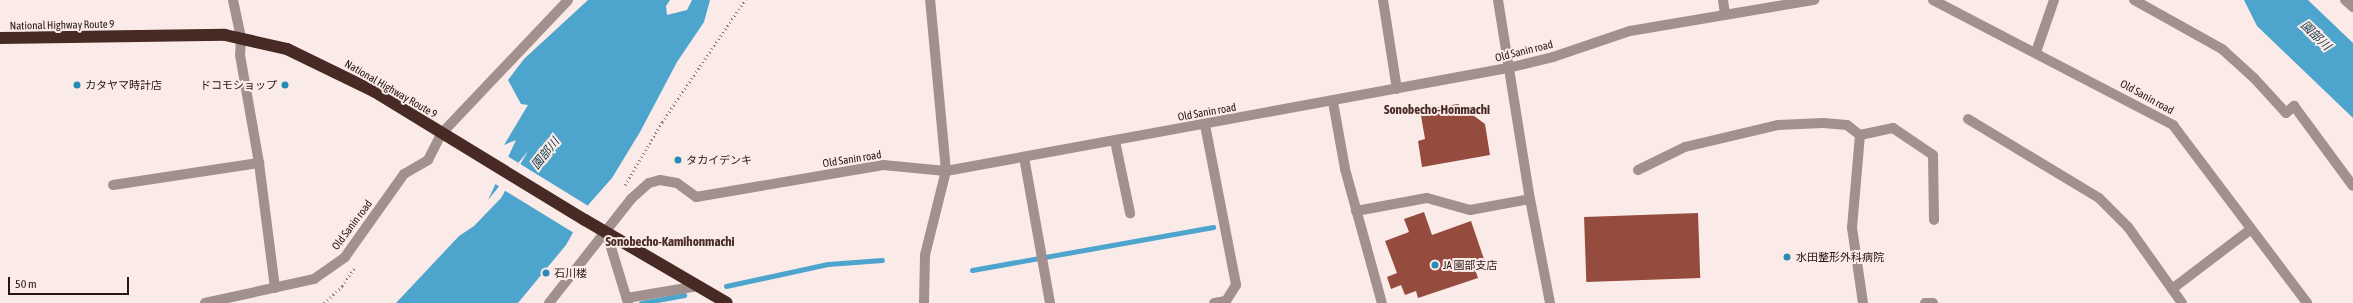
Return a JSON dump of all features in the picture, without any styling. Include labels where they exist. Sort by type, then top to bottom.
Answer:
[{"type":"highway","name":"National Highway Route 9","points":[[0,38],[198,34],[241,38],[279,47],[312,60],[375,92],[584,220],[606,231],[727,303]]},
{"type":"street","points":[[233,0],[241,38],[240,54],[259,163],[275,288]]},
{"type":"street","name":"Old Sanin road","points":[[205,303],[314,279],[345,257],[404,174],[428,160],[442,134],[568,0]]},
{"type":"street","points":[[924,303],[925,255],[946,171],[930,0]]},
{"type":"street","points":[[1384,0],[1397,90]]},
{"type":"street","points":[[1498,0],[1530,199],[1550,303]]},
{"type":"street","points":[[1723,0],[1725,15]]},
{"type":"street","name":"Old Sanin road","points":[[549,303],[618,215],[640,190],[660,180],[677,183],[696,197],[883,165],[946,171],[1397,90],[1508,68],[1552,57],[1630,31],[1814,0]]},
{"type":"street","name":"Old Sanin road","points":[[1933,0],[2036,52],[2174,125],[2307,303]]},
{"type":"street","points":[[2036,52],[2054,0]]},
{"type":"street","points":[[2134,0],[2222,49],[2254,78],[2286,113],[2294,106],[2353,186]]},
{"type":"street","points":[[2345,0],[2353,7]]},
{"type":"street","points":[[1333,102],[1345,169],[1382,303]]},
{"type":"street","points":[[1968,120],[2098,198],[2128,227],[2182,303]]},
{"type":"street","points":[[1638,170],[1685,147],[1778,125],[1822,123],[1847,125],[1860,135],[1892,128],[1933,155],[1934,220]]},
{"type":"street","points":[[1205,125],[1236,284],[1226,301],[1214,303]]},
{"type":"street","points":[[1860,135],[1852,228],[1863,303]]},
{"type":"street","points":[[1115,141],[1130,213]]},
{"type":"street","points":[[1024,157],[1050,303]]},
{"type":"street","points":[[113,186],[259,163]]},
{"type":"street","points":[[1356,212],[1427,198],[1470,210],[1530,199]]},
{"type":"street","points":[[2172,289],[2251,229]]},
{"type":"street","points":[[606,231],[627,300],[698,286]]},
{"type":"street","points":[[1925,303],[1933,303]]},
{"type":"path","points":[[624,190],[662,122],[745,0]]},
{"type":"water","name":"園部川","points":[[588,0],[670,0],[666,6],[667,15],[687,10],[692,0],[710,0],[704,22],[677,62],[640,132],[612,178],[589,204],[566,245],[518,303],[396,303],[459,236],[474,226],[501,198],[528,151],[488,200],[516,140],[504,145],[528,105],[521,104],[508,80],[524,59]]},
{"type":"water","name":"園部川","points":[[2244,0],[2308,0],[2353,43],[2353,118],[2257,26]]},
{"type":"pier","points":[[507,156],[590,207],[574,233],[504,190],[516,168],[500,187],[494,183]]},
{"type":"building","points":[[1458,104],[1485,124],[1490,155],[1422,167],[1418,141],[1425,139],[1420,110]]},
{"type":"building","points":[[1424,212],[1432,235],[1471,221],[1486,265],[1475,269],[1478,278],[1418,298],[1416,291],[1405,295],[1401,285],[1391,289],[1387,277],[1397,273],[1385,241],[1409,232],[1404,219]]},
{"type":"building","points":[[1698,213],[1700,278],[1586,282],[1584,217]]},
{"type":"waterway","points":[[972,270],[1213,227]]},
{"type":"waterway","points":[[726,286],[828,264],[882,260]]},
{"type":"waterway","points":[[641,303],[684,295]]},
{"type":"place","name":"カタヤマ時計店","points":[[77,85]]},
{"type":"place","name":"ドコモショップ","points":[[285,85]]},
{"type":"place","name":"タカイデンキ","points":[[678,160]]},
{"type":"place","name":"水田整形外科病院","points":[[1787,257]]},
{"type":"place","name":"JA 園部支店","points":[[1435,265]]},
{"type":"place","name":"石川楼","points":[[546,273]]},
{"type":"district","name":"Sonobecho-Honmachi","points":[[1437,110]]},
{"type":"district","name":"Sonobecho-Kamihonmachi","points":[[670,242]]}]
